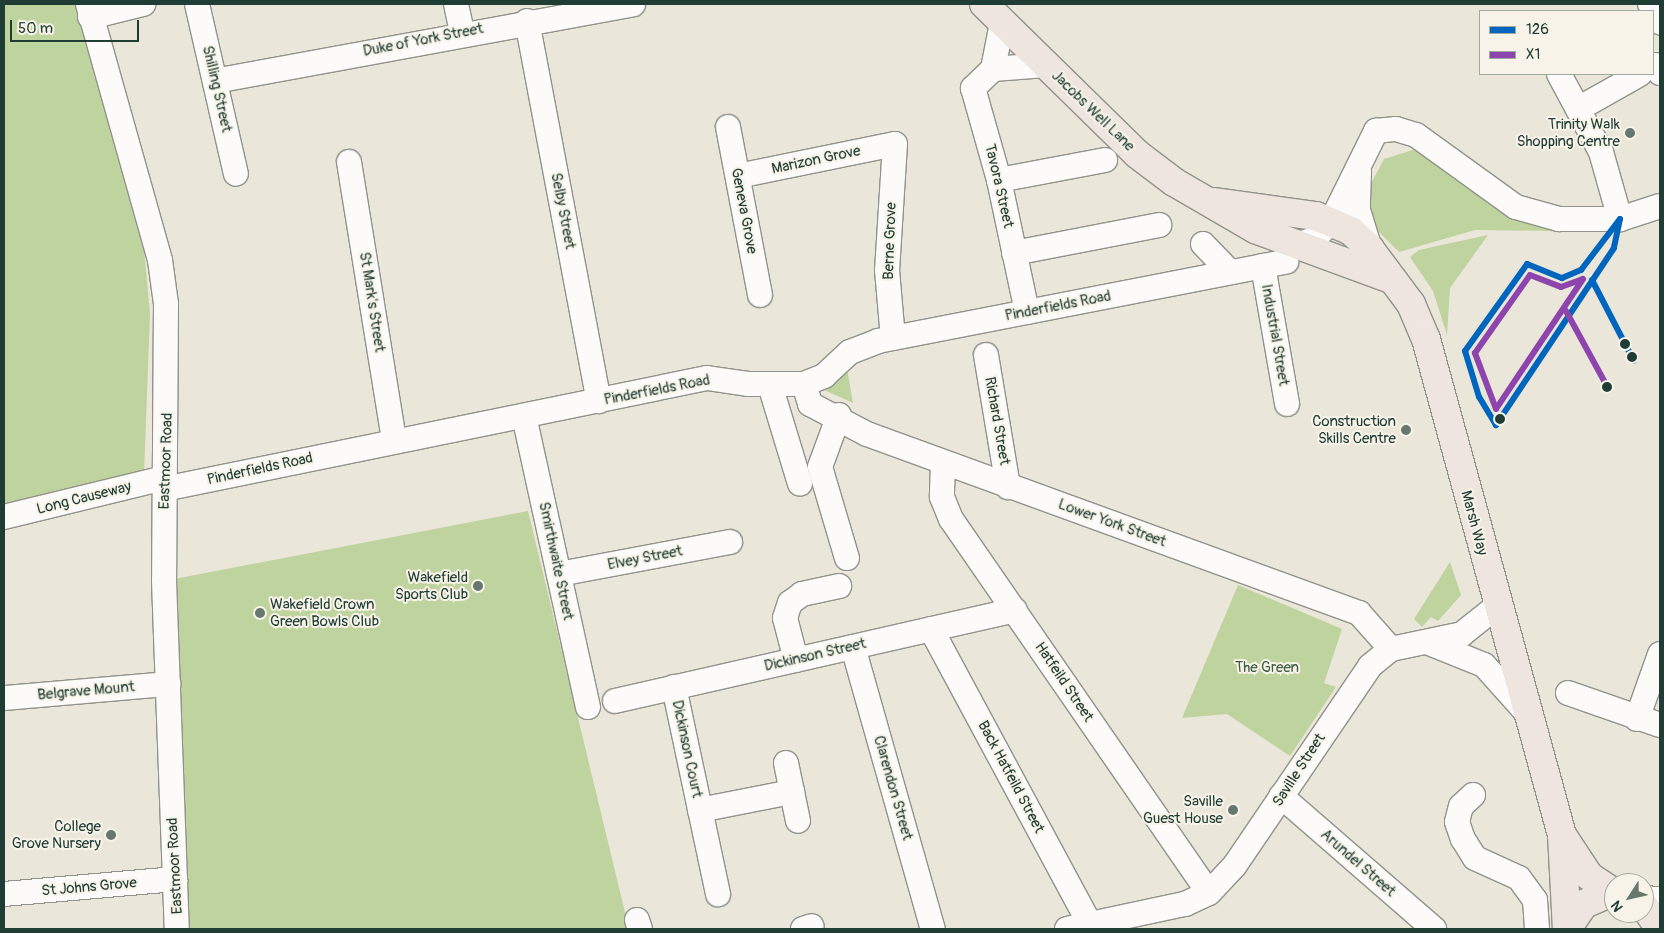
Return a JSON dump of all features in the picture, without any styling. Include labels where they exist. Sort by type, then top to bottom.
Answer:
[{"type":"highway","name":"Jacobs Well Lane","points":[[993,13],[1137,154],[1174,182],[1215,202],[1255,228],[1325,237],[1336,259],[1391,279]]},
{"type":"highway","name":"Marsh Way","points":[[1325,237],[1391,279],[1411,304],[1426,339],[1496,607],[1562,834],[1567,929]]},
{"type":"highway","name":"Marsh Way","points":[[1562,834],[1590,876],[1604,886]]},
{"type":"highway","points":[[1567,929],[1584,904],[1604,895]]},
{"type":"street","points":[[89,10],[144,4]]},
{"type":"street","name":"Shilling Street","points":[[196,4],[236,174]]},
{"type":"street","points":[[456,4],[462,32]]},
{"type":"street","name":"Duke of York Street","points":[[215,81],[462,32],[633,4]]},
{"type":"street","name":"Eastmoor Road","points":[[89,10],[160,260],[166,304],[164,484],[168,684],[177,929]]},
{"type":"street","points":[[993,13],[993,69],[1046,65]]},
{"type":"street","name":"Selby Street","points":[[527,21],[599,401]]},
{"type":"street","name":"Tavora Street","points":[[993,69],[973,88],[999,180],[1027,312]]},
{"type":"street","points":[[1560,75],[1601,152],[1620,219]]},
{"type":"street","points":[[1578,109],[1641,75]]},
{"type":"street","name":"Geneva Grove","points":[[728,127],[760,295]]},
{"type":"street","points":[[1325,237],[1360,160],[1376,131],[1396,129],[1442,151],[1516,207],[1559,219],[1620,219],[1660,206]]},
{"type":"street","name":"Marizon Grove","points":[[738,176],[895,144]]},
{"type":"street","name":"Berne Grove","points":[[893,338],[887,270],[895,144]]},
{"type":"street","points":[[999,180],[1106,160]]},
{"type":"street","points":[[1325,237],[1358,210],[1360,160]]},
{"type":"street","name":"St Mark's Street","points":[[349,162],[394,441]]},
{"type":"street","points":[[1014,253],[1159,225]]},
{"type":"street","name":"Pinderfields Road","points":[[164,484],[524,416],[707,378],[805,390],[824,376],[850,352],[893,338],[1263,266],[1325,237]]},
{"type":"street","points":[[1203,244],[1230,272]]},
{"type":"street","name":"Industrial Street","points":[[1263,266],[1287,404]]},
{"type":"street","name":"Richard Street","points":[[986,354],[1008,487]]},
{"type":"street","points":[[770,385],[800,484]]},
{"type":"street","points":[[781,420],[805,390]]},
{"type":"street","name":"Lower York Street","points":[[805,390],[819,410],[840,415],[867,434],[1008,487],[1359,613],[1391,649]]},
{"type":"street","points":[[840,415],[820,467],[846,558]]},
{"type":"street","name":"Smirthwaite Street","points":[[524,416],[588,707]]},
{"type":"street","name":"Hatfeild Street","points":[[944,463],[942,497],[951,519],[1209,893]]},
{"type":"street","name":"Long Causeway","points":[[4,517],[164,484]]},
{"type":"street","name":"Elvey Street","points":[[559,574],[730,542]]},
{"type":"street","points":[[796,660],[785,618],[790,603],[802,594],[840,586]]},
{"type":"street","points":[[1391,649],[1462,634],[1496,607]]},
{"type":"street","name":"Dickinson Street","points":[[615,700],[1015,610]]},
{"type":"street","name":"Back Hatfeild Street","points":[[931,629],[1090,924]]},
{"type":"street","points":[[1427,642],[1484,665],[1528,714]]},
{"type":"street","name":"Clarendon Street","points":[[853,647],[933,929]]},
{"type":"street","name":"Saville Street","points":[[1209,893],[1235,866],[1354,686],[1391,649]]},
{"type":"street","points":[[1637,719],[1660,654]]},
{"type":"street","name":"Belgrave Mount","points":[[4,698],[168,684]]},
{"type":"street","name":"Dickinson Court","points":[[674,687],[718,894]]},
{"type":"street","points":[[1568,693],[1637,719],[1660,725]]},
{"type":"street","points":[[786,763],[798,821]]},
{"type":"street","name":"Dickinson Court","points":[[700,810],[792,792]]},
{"type":"street","points":[[1473,795],[1461,806],[1457,822],[1463,839],[1475,858],[1519,878],[1535,900],[1537,929]]},
{"type":"street","name":"Arundel Street","points":[[1281,796],[1434,929]]},
{"type":"street","name":"St Johns Grove","points":[[4,894],[174,880]]},
{"type":"street","points":[[1067,929],[1090,924],[1119,925],[1185,904],[1209,893]]},
{"type":"green space","points":[[4,4],[78,4],[144,249],[150,314],[144,474],[4,509]]},
{"type":"green space","points":[[1416,149],[1557,228],[1556,231],[1475,230],[1399,252],[1370,223],[1367,191],[1384,159]]},
{"type":"green space","points":[[1488,235],[1450,288],[1447,335],[1433,291],[1410,257],[1419,250]]},
{"type":"green space","points":[[847,369],[853,403],[822,389]]},
{"type":"green space","points":[[528,511],[629,929],[177,929],[164,581]]},
{"type":"green space","points":[[1450,562],[1461,595],[1438,621],[1431,617],[1422,627],[1414,619]]},
{"type":"green space","name":"The Green","points":[[1238,585],[1342,629],[1324,683],[1336,687],[1290,756],[1227,714],[1182,718]]},
{"type":"transit line","name":"126","points":[[1620,219],[1614,248],[1496,425],[1479,397],[1465,351],[1527,264],[1562,278],[1581,270],[1620,219]]},
{"type":"transit line","name":"X1","points":[[1530,275],[1561,287],[1583,279],[1496,409],[1475,353],[1530,275]]},
{"type":"transit line","name":"126","points":[[1592,280],[1634,361]]},
{"type":"transit line","name":"X1","points":[[1566,311],[1609,390]]},
{"type":"place","name":"Trinity Walk Shopping Centre","points":[[1630,133]]},
{"type":"place","name":"Construction Skills Centre","points":[[1406,430]]},
{"type":"place","name":"Wakefield Sports Club","points":[[478,586]]},
{"type":"place","name":"Wakefield Crown Green Bowls Club","points":[[260,613]]},
{"type":"place","name":"Saville Guest House","points":[[1233,810]]},
{"type":"place","name":"College Grove Nursery","points":[[111,835]]}]
